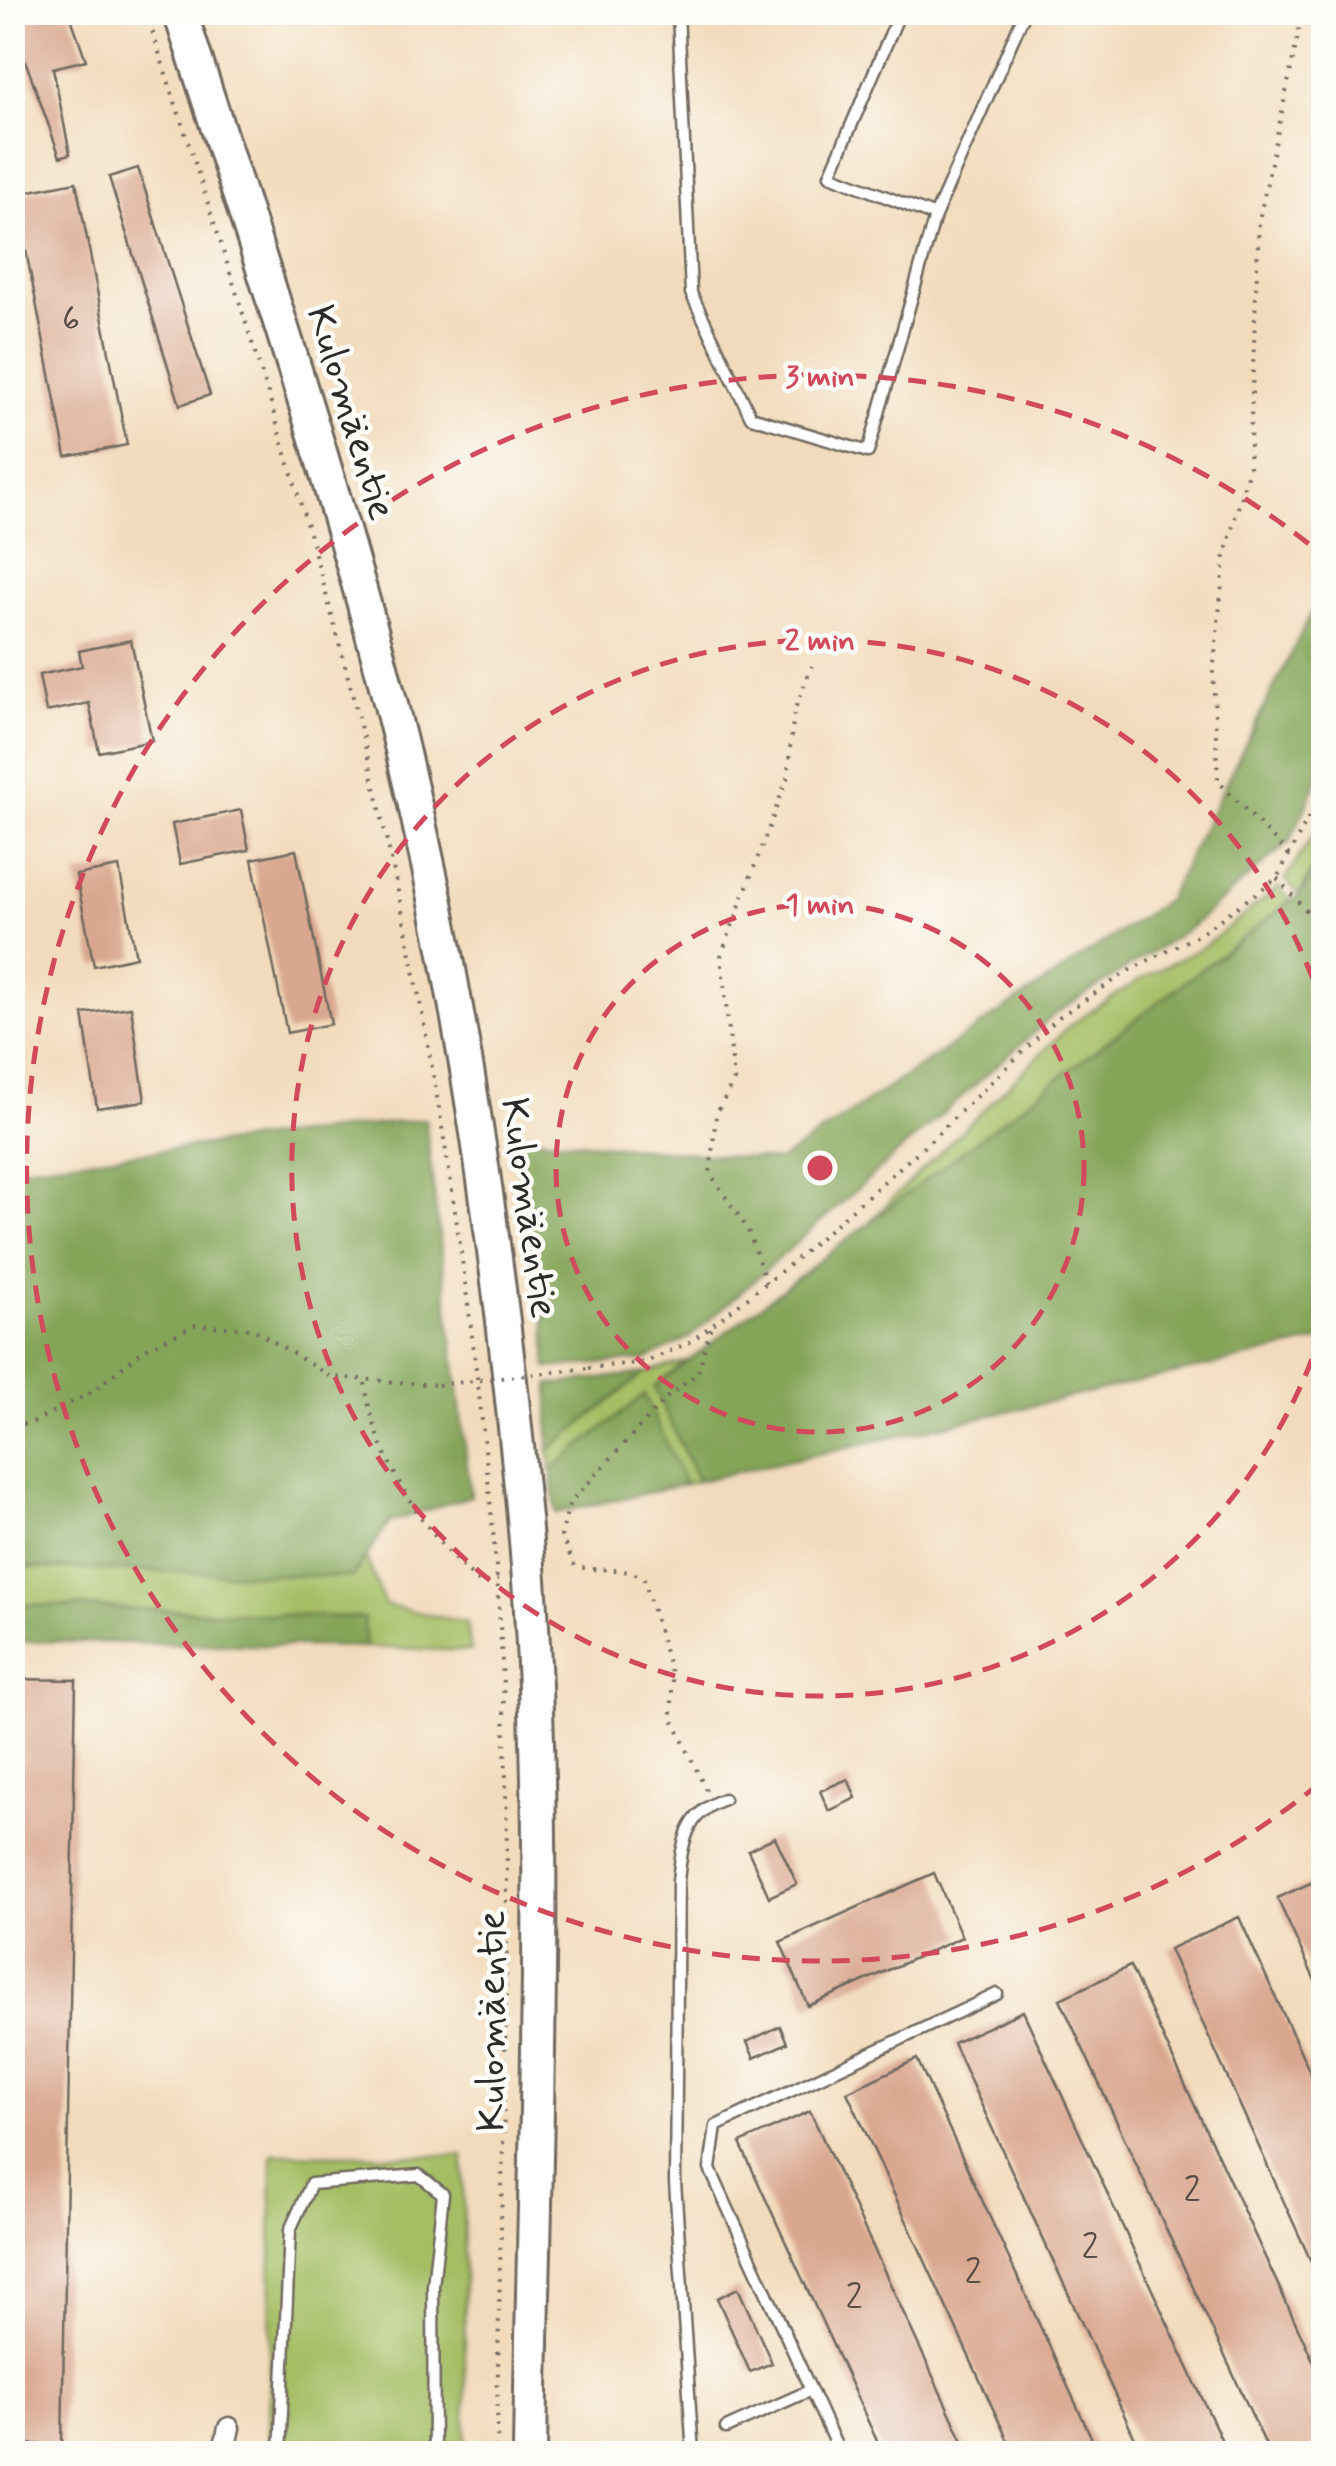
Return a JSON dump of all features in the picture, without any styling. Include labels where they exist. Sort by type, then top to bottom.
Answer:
[{"type":"main road","name":"Kulomäentie","points":[[180,12],[317,445],[391,707],[434,904],[472,1114],[501,1316],[536,2006],[530,2454]]},
{"type":"street","points":[[223,2454],[229,2428]]},
{"type":"lane","points":[[678,12],[691,293],[751,417],[868,452],[935,216],[1025,12]]},
{"type":"lane","points":[[900,12],[830,175],[935,216]]},
{"type":"lane","points":[[693,2454],[674,2182],[678,1881],[682,1844],[692,1819],[718,1802]]},
{"type":"lane","points":[[840,2454],[710,2168],[716,2126],[997,1994]]},
{"type":"lane","points":[[280,2454],[290,2230],[311,2184],[419,2174],[442,2194],[433,2286],[434,2454]]},
{"type":"lane","points":[[726,2428],[811,2390]]},
{"type":"path","points":[[146,12],[301,502],[382,820],[448,1167],[512,1578],[497,2454]]},
{"type":"path","points":[[1289,856],[1218,781],[1214,674],[1226,556],[1249,468],[1259,220],[1303,12]]},
{"type":"path","points":[[766,1283],[748,1230],[710,1173],[716,1115],[734,1080],[721,956],[788,779],[794,711],[812,666]]},
{"type":"path","points":[[12,1426],[32,1423],[90,1393],[145,1349],[194,1326],[253,1329],[331,1376],[365,1383],[438,1385],[646,1362],[690,1342],[766,1283],[929,1142],[1059,1017],[1130,970],[1200,934],[1276,878],[1324,788]]},
{"type":"path","points":[[1276,878],[1324,930]]},
{"type":"path","points":[[711,1326],[698,1373],[666,1398],[568,1504],[562,1537],[574,1566],[593,1572],[634,1571],[644,1579],[672,1677],[672,1718],[718,1802]]},
{"type":"path","points":[[365,1383],[368,1419],[419,1513],[452,1561],[481,1583],[512,1578]]},
{"type":"path","points":[[254,2454],[255,2442]]},
{"type":"green space","points":[[1323,590],[1323,768],[1290,841],[1191,927],[1055,1014],[690,1337],[645,1360],[547,1368],[545,1321],[513,1136],[779,1161],[1167,900]]},
{"type":"green space","points":[[1323,820],[1323,847],[1299,895],[1285,879]]},
{"type":"green space","points":[[1323,847],[1323,1340],[698,1481],[654,1387],[1304,891]]},
{"type":"green space","points":[[1279,887],[1291,901],[862,1229],[1070,1025],[1136,982],[1206,945]]},
{"type":"green space","points":[[425,1119],[471,1496],[390,1522],[352,1577],[13,1567],[13,1168]]},
{"type":"green space","points":[[690,1360],[654,1387],[698,1481],[685,1484],[644,1396],[551,1470],[549,1450],[644,1373]]},
{"type":"green space","points":[[644,1373],[549,1450],[549,1385]]},
{"type":"green space","points":[[644,1395],[685,1484],[556,1513],[551,1470]]},
{"type":"green space","points":[[366,1558],[385,1605],[467,1623],[471,1651],[366,1647],[363,1618],[13,1604],[13,1567],[352,1577]]},
{"type":"green space","points":[[13,1604],[364,1618],[366,1647],[13,1641]]},
{"type":"green space","points":[[272,2154],[463,2156],[466,2453],[269,2454]]},
{"type":"building","points":[[32,12],[69,12],[86,60],[53,68],[70,154],[60,157],[12,24],[12,20]]},
{"type":"building","points":[[138,168],[210,395],[180,405],[109,177]]},
{"type":"building","points":[[76,182],[127,445],[66,457],[15,194]]},
{"type":"building","points":[[131,640],[152,741],[99,752],[89,703],[46,712],[39,675],[82,666],[79,651]]},
{"type":"building","points":[[241,810],[249,850],[180,864],[172,824]]},
{"type":"building","points":[[296,850],[331,1024],[287,1033],[252,859]]},
{"type":"building","points":[[119,867],[136,957],[94,966],[76,875]]},
{"type":"building","points":[[131,1007],[145,1101],[97,1108],[83,1014]]},
{"type":"building","points":[[12,1679],[76,1680],[62,2445],[12,2444]]},
{"type":"building","points":[[848,1779],[856,1798],[829,1811],[820,1791]]},
{"type":"building","points":[[775,1837],[797,1884],[769,1897],[748,1850]]},
{"type":"building","points":[[934,1873],[962,1937],[808,2006],[780,1942]]},
{"type":"building","points":[[1324,1877],[1324,2000],[1277,1898]]},
{"type":"building","points":[[1239,1917],[1324,2103],[1324,2290],[1169,1949]]},
{"type":"building","points":[[1130,1966],[1324,2384],[1324,2454],[1270,2454],[1060,1999]]},
{"type":"building","points":[[1023,2011],[1228,2454],[1142,2454],[953,2043]]},
{"type":"building","points":[[780,2026],[787,2043],[754,2058],[747,2042]]},
{"type":"building","points":[[917,2059],[1099,2454],[1014,2454],[847,2092]]},
{"type":"building","points":[[810,2111],[969,2454],[883,2454],[740,2143]]},
{"type":"building","points":[[738,2288],[772,2363],[750,2372],[717,2298]]}]
